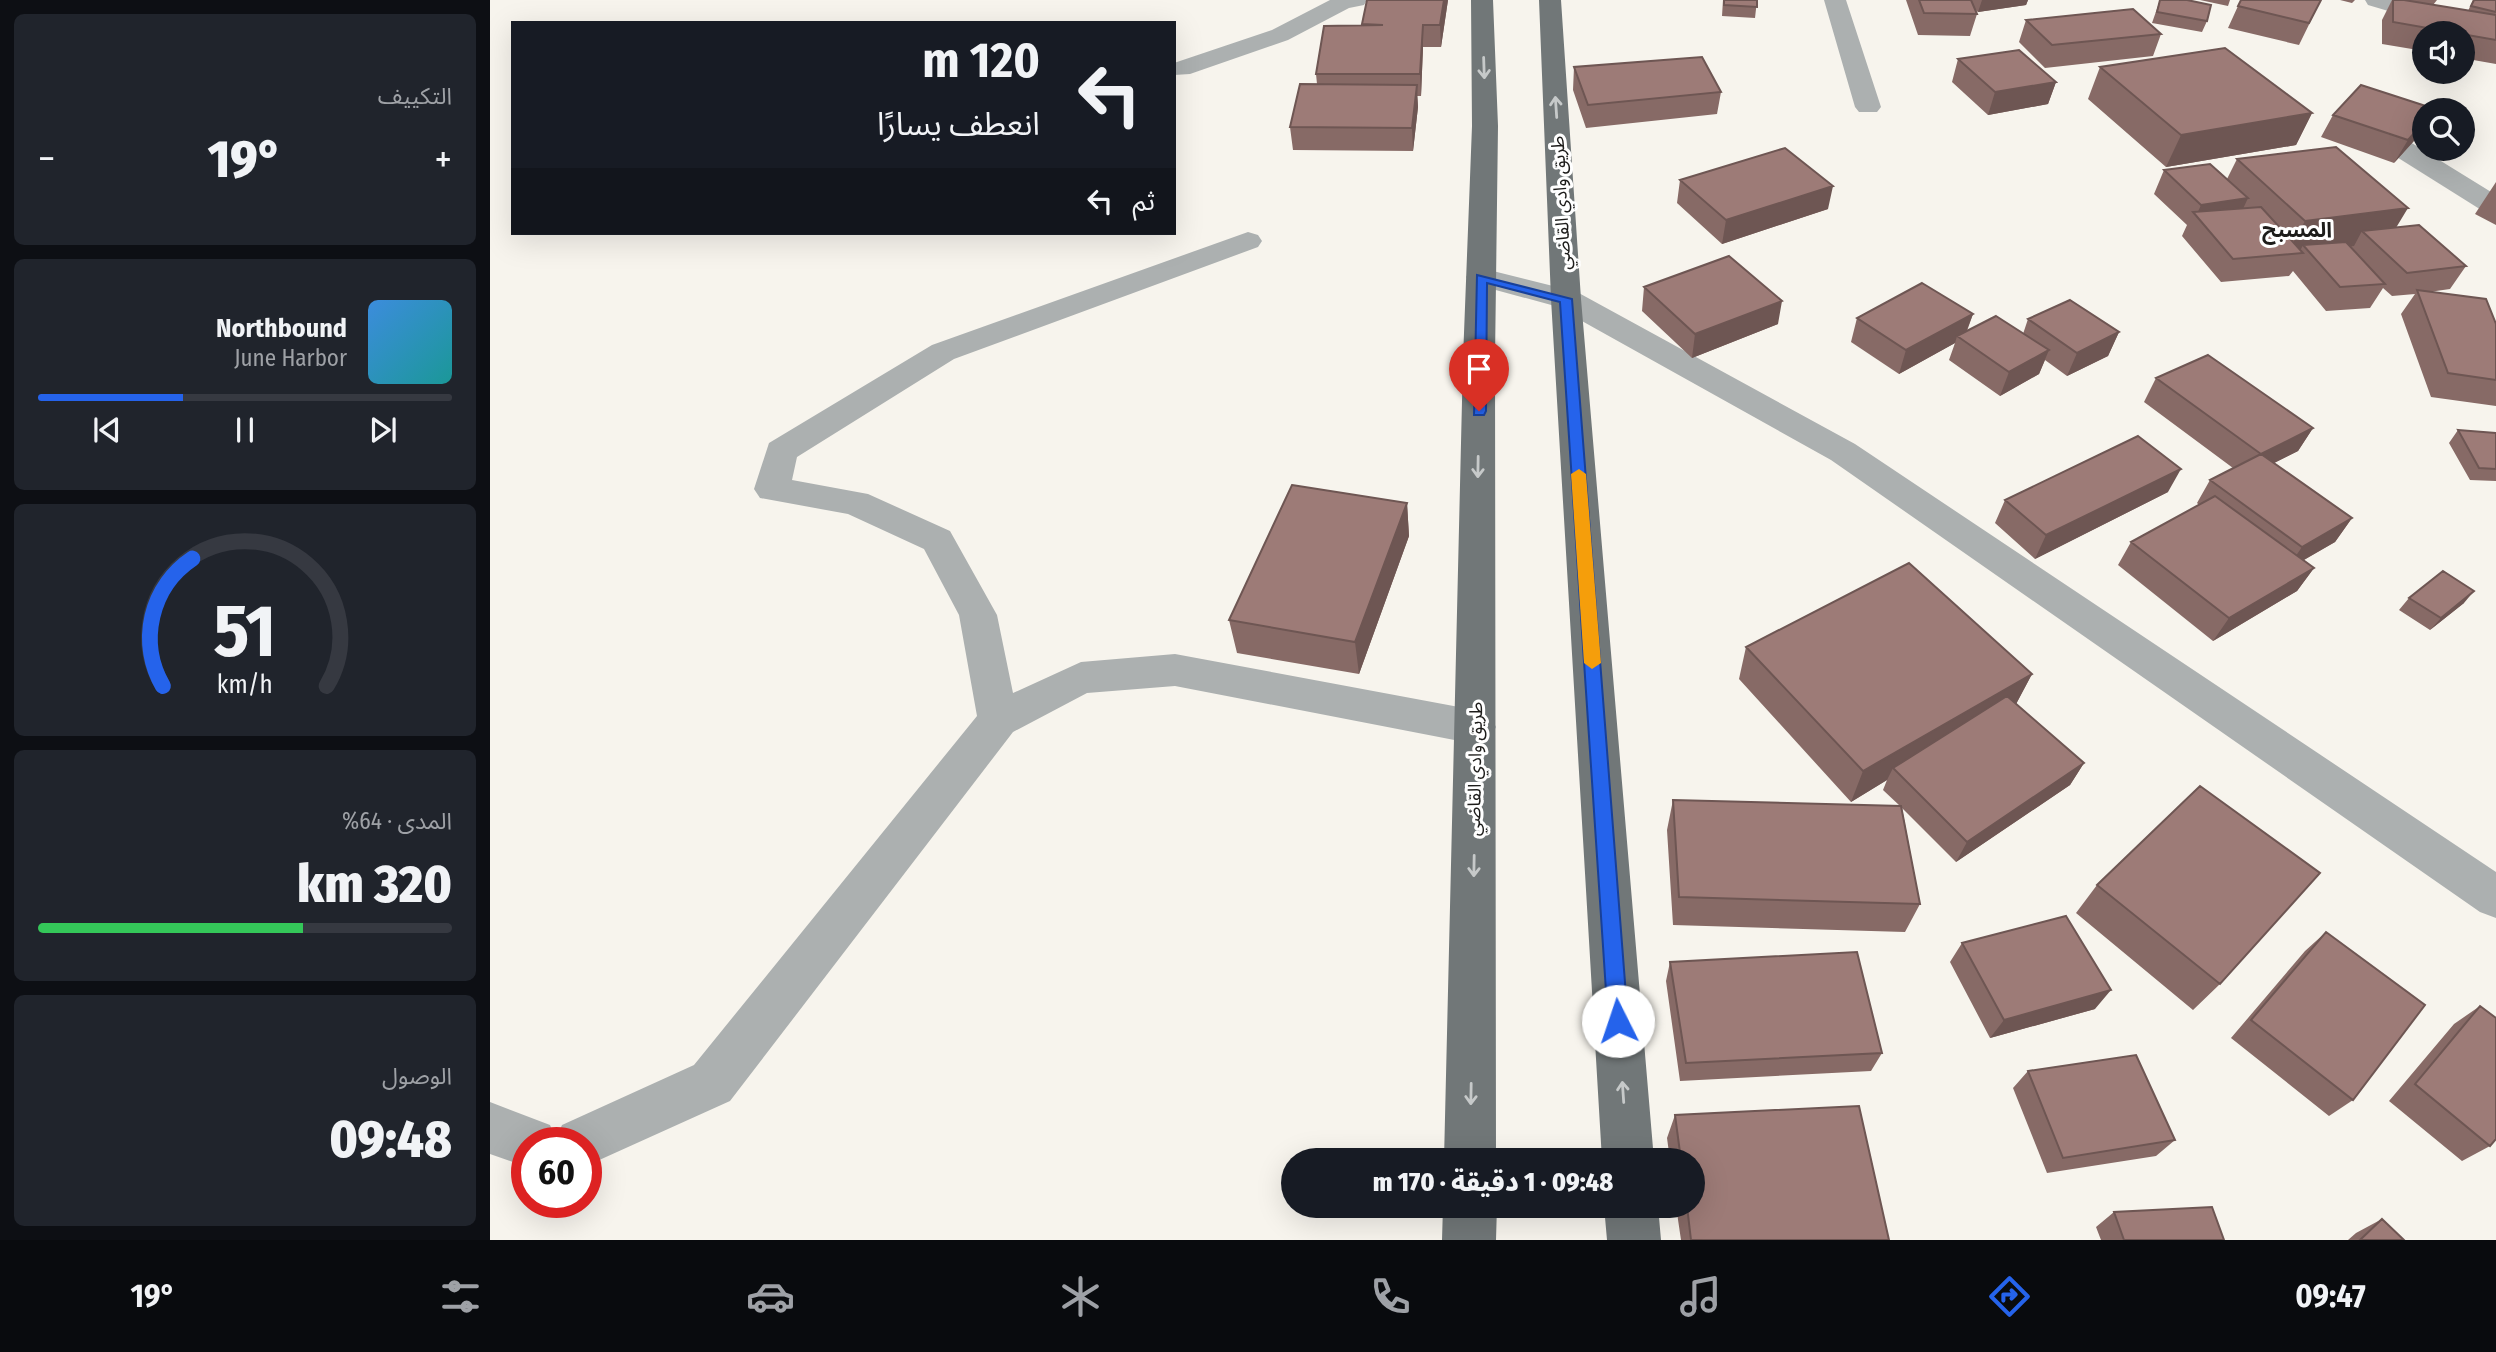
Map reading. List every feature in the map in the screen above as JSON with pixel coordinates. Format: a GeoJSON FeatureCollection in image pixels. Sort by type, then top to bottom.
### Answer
{"type":"FeatureCollection","features":[{"type":"Feature","properties":{"kind":"main road","name":"طريق وادي القاضي"},"geometry":{"type":"LineString","coordinates":[[1470,1148],[1485,126],[1482,0]]}},
{"type":"Feature","properties":{"kind":"main road","name":"طريق وادي القاضي"},"geometry":{"type":"LineString","coordinates":[[1550,0],[1566,299],[1627,1148]]}},
{"type":"Feature","properties":{"kind":"main road"},"geometry":{"type":"LineString","coordinates":[[1469,1240],[1470,1218]]}},
{"type":"Feature","properties":{"kind":"main road"},"geometry":{"type":"LineString","coordinates":[[1633,1218],[1634,1240]]}},
{"type":"Feature","properties":{"kind":"street"},"geometry":{"type":"LineString","coordinates":[[1181,69],[1280,35],[1342,3],[1356,0]]}},
{"type":"Feature","properties":{"kind":"street"},"geometry":{"type":"LineString","coordinates":[[1835,0],[1868,107]]}},
{"type":"Feature","properties":{"kind":"street"},"geometry":{"type":"LineString","coordinates":[[2376,0],[2464,26],[2496,30]]}},
{"type":"Feature","properties":{"kind":"street"},"geometry":{"type":"LineString","coordinates":[[2393,143],[2496,207]]}},
{"type":"Feature","properties":{"kind":"street"},"geometry":{"type":"LineString","coordinates":[[998,720],[978,615],[937,540],[855,503],[772,489],[781,451],[943,352],[1248,241]]}},
{"type":"Feature","properties":{"kind":"street"},"geometry":{"type":"LineString","coordinates":[[1481,277],[1566,299],[1843,452],[2496,897]]}},
{"type":"Feature","properties":{"kind":"street"},"geometry":{"type":"LineString","coordinates":[[602,1133],[712,1083],[998,720],[1081,678],[1175,670],[1475,727]]}},
{"type":"Feature","properties":{"kind":"street"},"geometry":{"type":"LineString","coordinates":[[490,1128],[511,1136]]}},
{"type":"Feature","properties":{"kind":"building"},"geometry":{"type":"Polygon","coordinates":[[[1367,0],[1444,0],[1440,25],[1423,25],[1420,74],[1316,74],[1324,26],[1383,25],[1362,24],[1367,0]]]}},
{"type":"Feature","properties":{"kind":"building"},"geometry":{"type":"Polygon","coordinates":[[[1724,0],[1757,0],[1757,7],[1724,5],[1724,0]]]}},
{"type":"Feature","properties":{"kind":"building"},"geometry":{"type":"Polygon","coordinates":[[[1919,0],[1971,0],[1977,14],[1924,13],[1919,0]]]}},
{"type":"Feature","properties":{"kind":"building"},"geometry":{"type":"Polygon","coordinates":[[[2160,0],[2187,0],[2211,5],[2207,21],[2157,12],[2160,0]]]}},
{"type":"Feature","properties":{"kind":"building"},"geometry":{"type":"Polygon","coordinates":[[[2241,0],[2321,0],[2309,23],[2238,6],[2241,0]]]}},
{"type":"Feature","properties":{"kind":"building"},"geometry":{"type":"Polygon","coordinates":[[[2393,0],[2496,15],[2496,40],[2475,36],[2475,21],[2412,21],[2412,25],[2393,22],[2393,0]]]}},
{"type":"Feature","properties":{"kind":"building"},"geometry":{"type":"Polygon","coordinates":[[[2474,0],[2496,0],[2496,12],[2471,6],[2474,0]]]}},
{"type":"Feature","properties":{"kind":"building"},"geometry":{"type":"Polygon","coordinates":[[[2133,9],[2161,34],[2052,45],[2026,20],[2133,9]]]}},
{"type":"Feature","properties":{"kind":"building"},"geometry":{"type":"Polygon","coordinates":[[[2225,48],[2312,113],[2181,135],[2100,67],[2225,48]]]}},
{"type":"Feature","properties":{"kind":"building"},"geometry":{"type":"Polygon","coordinates":[[[2019,50],[2056,82],[1995,92],[1958,59],[2019,50]]]}},
{"type":"Feature","properties":{"kind":"building"},"geometry":{"type":"Polygon","coordinates":[[[1702,57],[1721,92],[1588,105],[1574,67],[1702,57]]]}},
{"type":"Feature","properties":{"kind":"building"},"geometry":{"type":"Polygon","coordinates":[[[1300,84],[1417,85],[1412,128],[1290,127],[1300,84]]]}},
{"type":"Feature","properties":{"kind":"building"},"geometry":{"type":"Polygon","coordinates":[[[2361,85],[2412,102],[2412,136],[2408,140],[2333,115],[2361,85]]]}},
{"type":"Feature","properties":{"kind":"building"},"geometry":{"type":"Polygon","coordinates":[[[2336,147],[2408,208],[2305,221],[2237,159],[2336,147]]]}},
{"type":"Feature","properties":{"kind":"building"},"geometry":{"type":"Polygon","coordinates":[[[1785,148],[1833,186],[1726,220],[1680,180],[1785,148]]]}},
{"type":"Feature","properties":{"kind":"building"},"geometry":{"type":"Polygon","coordinates":[[[2210,164],[2248,198],[2201,205],[2164,170],[2210,164]]]}},
{"type":"Feature","properties":{"kind":"building"},"geometry":{"type":"Polygon","coordinates":[[[2261,207],[2303,253],[2233,259],[2193,212],[2261,207]]]}},
{"type":"Feature","properties":{"kind":"building"},"geometry":{"type":"Polygon","coordinates":[[[2419,225],[2466,266],[2407,273],[2362,231],[2419,225]]]}},
{"type":"Feature","properties":{"kind":"building"},"geometry":{"type":"Polygon","coordinates":[[[2346,242],[2385,284],[2340,287],[2303,245],[2346,242]]]}},
{"type":"Feature","properties":{"kind":"building"},"geometry":{"type":"Polygon","coordinates":[[[1729,256],[1782,301],[1695,334],[1644,287],[1729,256]]]}},
{"type":"Feature","properties":{"kind":"building"},"geometry":{"type":"Polygon","coordinates":[[[1922,283],[1973,314],[1906,350],[1857,318],[1922,283]]]}},
{"type":"Feature","properties":{"kind":"building"},"geometry":{"type":"Polygon","coordinates":[[[2417,290],[2486,299],[2496,324],[2496,380],[2448,373],[2417,290]]]}},
{"type":"Feature","properties":{"kind":"building"},"geometry":{"type":"Polygon","coordinates":[[[2070,300],[2119,332],[2077,353],[2028,319],[2070,300]]]}},
{"type":"Feature","properties":{"kind":"building"},"geometry":{"type":"Polygon","coordinates":[[[1996,316],[2049,350],[2009,372],[1957,336],[1996,316]]]}},
{"type":"Feature","properties":{"kind":"building"},"geometry":{"type":"Polygon","coordinates":[[[2208,355],[2313,428],[2261,454],[2156,378],[2208,355]]]}},
{"type":"Feature","properties":{"kind":"building"},"geometry":{"type":"Polygon","coordinates":[[[2458,430],[2496,433],[2496,469],[2479,468],[2458,430]]]}},
{"type":"Feature","properties":{"kind":"building"},"geometry":{"type":"Polygon","coordinates":[[[2138,436],[2181,469],[2046,535],[2005,500],[2138,436]]]}},
{"type":"Feature","properties":{"kind":"building"},"geometry":{"type":"Polygon","coordinates":[[[2261,454],[2352,518],[2302,547],[2210,480],[2261,454]]]}},
{"type":"Feature","properties":{"kind":"building"},"geometry":{"type":"Polygon","coordinates":[[[1292,485],[1407,503],[1355,642],[1229,620],[1292,485]]]}},
{"type":"Feature","properties":{"kind":"building"},"geometry":{"type":"Polygon","coordinates":[[[2215,496],[2314,568],[2229,618],[2131,542],[2215,496]]]}},
{"type":"Feature","properties":{"kind":"building"},"geometry":{"type":"Polygon","coordinates":[[[1909,563],[2032,674],[1863,771],[1746,647],[1909,563]]]}},
{"type":"Feature","properties":{"kind":"building"},"geometry":{"type":"Polygon","coordinates":[[[2443,571],[2474,591],[2441,618],[2409,598],[2443,571]]]}},
{"type":"Feature","properties":{"kind":"building"},"geometry":{"type":"Polygon","coordinates":[[[2007,696],[2084,763],[1967,842],[1893,768],[2007,696]]]}},
{"type":"Feature","properties":{"kind":"building"},"geometry":{"type":"Polygon","coordinates":[[[2200,786],[2320,873],[2220,984],[2097,885],[2200,786]]]}},
{"type":"Feature","properties":{"kind":"building"},"geometry":{"type":"Polygon","coordinates":[[[1673,800],[1901,806],[1920,904],[1679,897],[1673,800]]]}},
{"type":"Feature","properties":{"kind":"building"},"geometry":{"type":"Polygon","coordinates":[[[2066,916],[2111,990],[2004,1020],[1962,943],[2066,916]]]}},
{"type":"Feature","properties":{"kind":"building"},"geometry":{"type":"Polygon","coordinates":[[[2326,932],[2425,1005],[2353,1100],[2251,1020],[2326,932]]]}},
{"type":"Feature","properties":{"kind":"building"},"geometry":{"type":"Polygon","coordinates":[[[1857,952],[1882,1053],[1686,1063],[1670,962],[1857,952]]]}},
{"type":"Feature","properties":{"kind":"building"},"geometry":{"type":"Polygon","coordinates":[[[2480,1006],[2496,1018],[2496,1139],[2490,1146],[2415,1084],[2480,1006]]]}},
{"type":"Feature","properties":{"kind":"building"},"geometry":{"type":"Polygon","coordinates":[[[2136,1055],[2175,1140],[2063,1158],[2028,1071],[2136,1055]]]}},
{"type":"Feature","properties":{"kind":"building"},"geometry":{"type":"Polygon","coordinates":[[[1859,1106],[1889,1240],[1691,1240],[1688,1218],[1705,1218],[1705,1148],[1679,1148],[1675,1115],[1859,1106]]]}},
{"type":"Feature","properties":{"kind":"building"},"geometry":{"type":"Polygon","coordinates":[[[2212,1207],[2224,1240],[2124,1240],[2114,1212],[2212,1207]]]}},
{"type":"Feature","properties":{"kind":"building"},"geometry":{"type":"Polygon","coordinates":[[[2382,1219],[2404,1240],[2360,1240],[2382,1219]]]}},
{"type":"Feature","properties":{"kind":"slow traffic"},"geometry":{"type":"LineString","coordinates":[[1579,474],[1592,663]]}},
{"type":"Feature","properties":{"kind":"district","name":"المسبح"},"geometry":{"type":"Point","coordinates":[2297,230]}},
{"type":"Feature","properties":{"kind":"route"},"geometry":{"type":"LineString","coordinates":[[1479,411],[1481,277],[1566,299],[1618,1021]]}}]}
